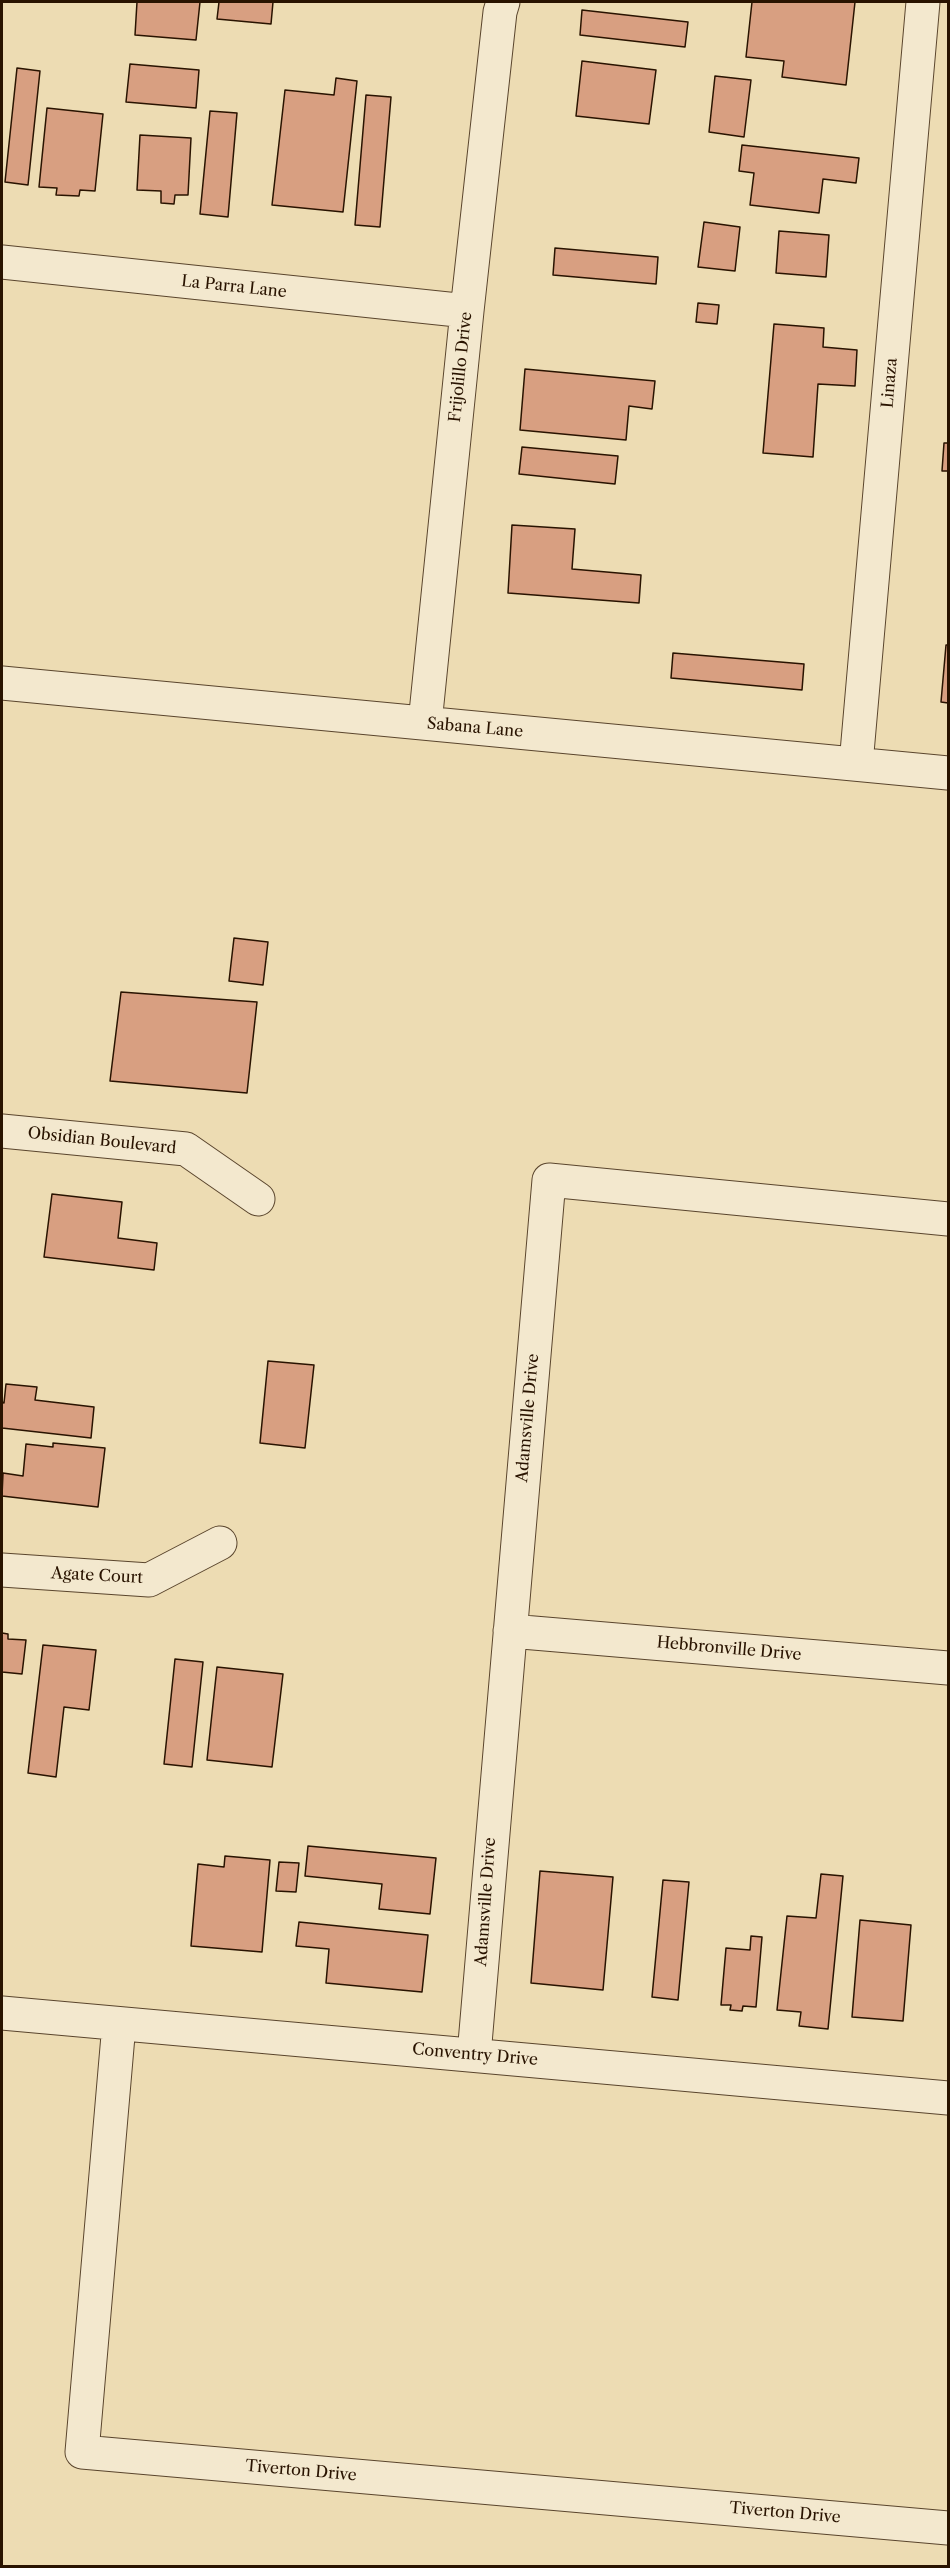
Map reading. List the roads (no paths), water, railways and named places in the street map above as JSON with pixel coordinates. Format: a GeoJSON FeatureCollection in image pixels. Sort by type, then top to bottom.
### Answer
{"type":"FeatureCollection","features":[{"type":"Feature","properties":{"kind":"street","name":"Linaza"},"geometry":{"type":"LineString","coordinates":[[856,764],[923,2]]}},
{"type":"Feature","properties":{"kind":"street","name":"Frijolillo Drive"},"geometry":{"type":"LineString","coordinates":[[425,723],[466,311],[500,5]]}},
{"type":"Feature","properties":{"kind":"street","name":"La Parra Lane"},"geometry":{"type":"LineString","coordinates":[[2,262],[466,311]]}},
{"type":"Feature","properties":{"kind":"street","name":"Sabana Lane"},"geometry":{"type":"LineString","coordinates":[[2,683],[948,773]]}},
{"type":"Feature","properties":{"kind":"street","name":"Obsidian Boulevard"},"geometry":{"type":"LineString","coordinates":[[2,1131],[186,1149],[258,1199]]}},
{"type":"Feature","properties":{"kind":"street","name":"Adamsville Drive"},"geometry":{"type":"LineString","coordinates":[[474,2055],[549,1180],[948,1219]]}},
{"type":"Feature","properties":{"kind":"street","name":"Agate Court"},"geometry":{"type":"LineString","coordinates":[[2,1570],[149,1580],[220,1543]]}},
{"type":"Feature","properties":{"kind":"street","name":"Hebbronville Drive"},"geometry":{"type":"LineString","coordinates":[[510,1631],[948,1668]]}},
{"type":"Feature","properties":{"kind":"street","name":"Conventry Drive"},"geometry":{"type":"LineString","coordinates":[[2,2013],[948,2098]]}},
{"type":"Feature","properties":{"kind":"street","name":"Tiverton Drive"},"geometry":{"type":"LineString","coordinates":[[119,2024],[82,2452],[948,2528]]}}]}
